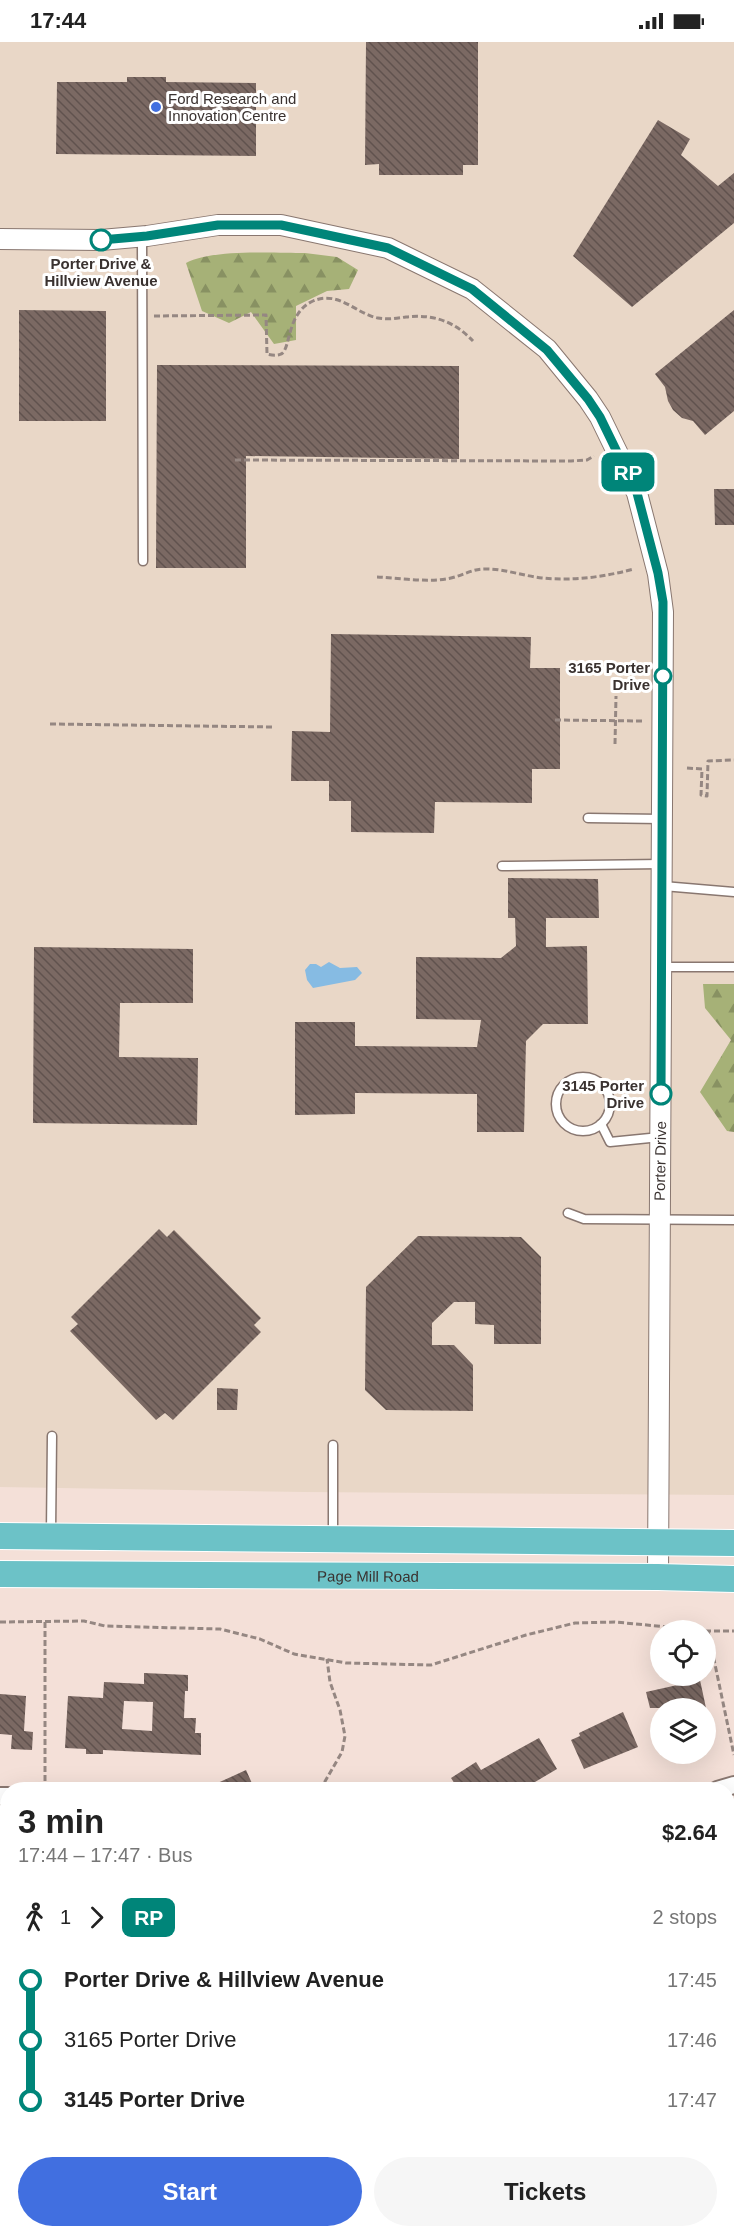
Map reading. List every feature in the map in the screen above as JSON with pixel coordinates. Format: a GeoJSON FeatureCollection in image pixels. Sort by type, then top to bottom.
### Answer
{"type":"FeatureCollection","features":[{"type":"Feature","properties":{"kind":"main road"},"geometry":{"type":"LineString","coordinates":[[0,1536],[734,1543]]}},
{"type":"Feature","properties":{"kind":"main road","name":"Page Mill Road"},"geometry":{"type":"LineString","coordinates":[[0,1574],[734,1579]]}},
{"type":"Feature","properties":{"kind":"street","name":"Porter Drive"},"geometry":{"type":"LineString","coordinates":[[0,239],[90,240],[142,237],[218,225],[281,225],[388,248],[472,289],[547,350],[588,399],[620,454],[637,493],[658,573],[663,612],[658,1577]]}},
{"type":"Feature","properties":{"kind":"lane"},"geometry":{"type":"LineString","coordinates":[[142,237],[144,561]]}},
{"type":"Feature","properties":{"kind":"lane"},"geometry":{"type":"LineString","coordinates":[[588,818],[663,819]]}},
{"type":"Feature","properties":{"kind":"lane"},"geometry":{"type":"LineString","coordinates":[[502,866],[662,864]]}},
{"type":"Feature","properties":{"kind":"lane"},"geometry":{"type":"LineString","coordinates":[[662,886],[734,892]]}},
{"type":"Feature","properties":{"kind":"lane"},"geometry":{"type":"LineString","coordinates":[[662,967],[734,967]]}},
{"type":"Feature","properties":{"kind":"lane"},"geometry":{"type":"LineString","coordinates":[[586,1077],[602,1084],[607,1092],[610,1109],[601,1124],[581,1131],[562,1121],[557,1101],[562,1088],[568,1082],[586,1077]]}},
{"type":"Feature","properties":{"kind":"lane"},"geometry":{"type":"LineString","coordinates":[[601,1124],[610,1142],[661,1137]]}},
{"type":"Feature","properties":{"kind":"lane"},"geometry":{"type":"LineString","coordinates":[[568,1214],[584,1219],[734,1220]]}},
{"type":"Feature","properties":{"kind":"lane"},"geometry":{"type":"LineString","coordinates":[[51,1536],[52,1436]]}},
{"type":"Feature","properties":{"kind":"lane"},"geometry":{"type":"LineString","coordinates":[[333,1445],[333,1540]]}},
{"type":"Feature","properties":{"kind":"path"},"geometry":{"type":"LineString","coordinates":[[154,306],[154,317],[266,315],[267,354],[279,355],[284,352],[294,319],[307,305],[315,300],[327,298],[347,303],[378,318],[420,316],[441,319],[458,327],[473,341]]}},
{"type":"Feature","properties":{"kind":"path"},"geometry":{"type":"LineString","coordinates":[[235,460],[572,461],[587,460],[594,456]]}},
{"type":"Feature","properties":{"kind":"path"},"geometry":{"type":"LineString","coordinates":[[377,578],[452,578],[478,569],[543,578],[598,577],[634,569]]}},
{"type":"Feature","properties":{"kind":"path"},"geometry":{"type":"LineString","coordinates":[[615,744],[616,696]]}},
{"type":"Feature","properties":{"kind":"path"},"geometry":{"type":"LineString","coordinates":[[555,720],[645,721]]}},
{"type":"Feature","properties":{"kind":"path"},"geometry":{"type":"LineString","coordinates":[[50,724],[273,727]]}},
{"type":"Feature","properties":{"kind":"path"},"geometry":{"type":"LineString","coordinates":[[687,768],[702,769],[701,795],[707,796],[708,761],[734,760]]}},
{"type":"Feature","properties":{"kind":"path"},"geometry":{"type":"LineString","coordinates":[[0,1622],[84,1621],[105,1626],[220,1629],[260,1639],[294,1654],[346,1663],[431,1665],[526,1635],[575,1623],[615,1622],[650,1625]]}},
{"type":"Feature","properties":{"kind":"path"},"geometry":{"type":"LineString","coordinates":[[45,1622],[45,1782]]}},
{"type":"Feature","properties":{"kind":"path"},"geometry":{"type":"LineString","coordinates":[[716,1631],[734,1631]]}},
{"type":"Feature","properties":{"kind":"path"},"geometry":{"type":"LineString","coordinates":[[325,1782],[342,1752],[345,1736],[340,1710],[330,1682],[327,1659]]}},
{"type":"Feature","properties":{"kind":"path"},"geometry":{"type":"LineString","coordinates":[[716,1675],[734,1755]]}},
{"type":"Feature","properties":{"kind":"shaded area"},"geometry":{"type":"Polygon","coordinates":[[[0,42],[734,42],[734,1495],[0,1487],[0,42]]]}},
{"type":"Feature","properties":{"kind":"green space"},"geometry":{"type":"Polygon","coordinates":[[[305,253],[337,257],[358,270],[349,289],[327,291],[296,306],[296,340],[274,344],[251,312],[229,323],[202,311],[186,263],[227,254],[305,253]]]}},
{"type":"Feature","properties":{"kind":"green space"},"geometry":{"type":"Polygon","coordinates":[[[703,984],[734,984],[734,1132],[727,1131],[700,1092],[731,1040],[705,1008],[703,984]]]}},
{"type":"Feature","properties":{"kind":"water"},"geometry":{"type":"Polygon","coordinates":[[[329,962],[340,968],[357,967],[362,973],[355,980],[313,988],[307,980],[305,970],[310,964],[321,967],[329,962]]]}},
{"type":"Feature","properties":{"kind":"building"},"geometry":{"type":"Polygon","coordinates":[[[366,42],[478,42],[478,165],[463,165],[463,175],[379,175],[379,164],[365,165],[366,42]]]}},
{"type":"Feature","properties":{"kind":"building","name":"Ford Research and Innovation Centre"},"geometry":{"type":"Polygon","coordinates":[[[127,77],[166,77],[166,82],[256,83],[256,156],[56,154],[57,82],[127,82],[127,77]]]}},
{"type":"Feature","properties":{"kind":"building"},"geometry":{"type":"Polygon","coordinates":[[[658,120],[690,139],[681,155],[718,186],[734,173],[734,223],[632,307],[573,256],[658,120]]]}},
{"type":"Feature","properties":{"kind":"building"},"geometry":{"type":"Polygon","coordinates":[[[19,310],[106,311],[106,421],[19,421],[19,310]]]}},
{"type":"Feature","properties":{"kind":"building"},"geometry":{"type":"Polygon","coordinates":[[[734,310],[734,411],[705,435],[693,421],[682,418],[673,410],[665,387],[655,374],[734,310]]]}},
{"type":"Feature","properties":{"kind":"building"},"geometry":{"type":"Polygon","coordinates":[[[157,365],[459,366],[459,459],[246,456],[246,568],[156,568],[157,365]]]}},
{"type":"Feature","properties":{"kind":"building"},"geometry":{"type":"Polygon","coordinates":[[[714,489],[734,489],[734,525],[715,525],[714,489]]]}},
{"type":"Feature","properties":{"kind":"building"},"geometry":{"type":"Polygon","coordinates":[[[331,634],[531,637],[530,668],[560,668],[560,769],[532,769],[532,803],[435,802],[434,833],[351,832],[351,801],[329,801],[329,781],[291,781],[292,731],[330,732],[331,634]]]}},
{"type":"Feature","properties":{"kind":"building"},"geometry":{"type":"Polygon","coordinates":[[[508,878],[598,879],[599,918],[546,918],[546,947],[587,946],[588,1024],[543,1024],[526,1041],[524,1132],[477,1132],[477,1094],[355,1093],[355,1114],[295,1115],[295,1022],[355,1022],[355,1046],[477,1047],[481,1020],[416,1019],[416,957],[501,958],[516,946],[515,918],[508,918],[508,878]]]}},
{"type":"Feature","properties":{"kind":"building"},"geometry":{"type":"Polygon","coordinates":[[[34,947],[193,949],[193,1003],[120,1003],[119,1057],[198,1058],[197,1125],[33,1123],[34,947]]]}},
{"type":"Feature","properties":{"kind":"building"},"geometry":{"type":"Polygon","coordinates":[[[159,1229],[167,1237],[174,1230],[261,1318],[254,1325],[261,1332],[173,1420],[165,1413],[156,1420],[70,1331],[78,1324],[71,1317],[159,1229]]]}},
{"type":"Feature","properties":{"kind":"building"},"geometry":{"type":"Polygon","coordinates":[[[418,1236],[521,1237],[541,1257],[541,1344],[494,1344],[494,1325],[475,1324],[475,1302],[454,1302],[432,1323],[432,1345],[454,1345],[473,1365],[473,1411],[386,1410],[365,1390],[366,1287],[418,1236]]]}},
{"type":"Feature","properties":{"kind":"building"},"geometry":{"type":"Polygon","coordinates":[[[217,1388],[238,1389],[237,1410],[217,1410],[217,1388]]]}},
{"type":"Feature","properties":{"kind":"building"},"geometry":{"type":"Polygon","coordinates":[[[144,1673],[188,1675],[184,1718],[196,1718],[195,1733],[201,1733],[201,1755],[103,1750],[103,1754],[86,1754],[86,1749],[65,1748],[68,1696],[103,1698],[104,1682],[144,1684],[144,1673]],[[124,1701],[122,1729],[152,1731],[153,1702],[124,1701]]]}},
{"type":"Feature","properties":{"kind":"building"},"geometry":{"type":"Polygon","coordinates":[[[673,1686],[701,1686],[704,1698],[650,1698],[650,1708],[646,1692],[673,1686]]]}},
{"type":"Feature","properties":{"kind":"building"},"geometry":{"type":"Polygon","coordinates":[[[0,1694],[26,1696],[24,1731],[33,1732],[32,1750],[11,1749],[12,1735],[0,1734],[0,1694]]]}},
{"type":"Feature","properties":{"kind":"building"},"geometry":{"type":"Polygon","coordinates":[[[623,1712],[638,1747],[584,1769],[571,1740],[580,1736],[579,1733],[623,1712]]]}},
{"type":"Feature","properties":{"kind":"building"},"geometry":{"type":"Polygon","coordinates":[[[539,1738],[557,1769],[535,1782],[454,1782],[451,1778],[476,1762],[481,1770],[539,1738]]]}},
{"type":"Feature","properties":{"kind":"building"},"geometry":{"type":"Polygon","coordinates":[[[246,1770],[251,1782],[220,1782],[246,1770]]]}},
{"type":"Feature","properties":{"kind":"bus line","name":"RP"},"geometry":{"type":"LineString","coordinates":[[101,240],[147,236],[218,225],[281,225],[388,248],[472,289],[495,306],[547,350],[600,417],[637,493],[658,573],[663,602],[661,1094]]}},
{"type":"Feature","properties":{"kind":"place","name":"Ford Research and Innovation Centre"},"geometry":{"type":"Point","coordinates":[156,107]}},
{"type":"Feature","properties":{"kind":"place","name":"Porter Drive & Hillview Avenue"},"geometry":{"type":"Point","coordinates":[101,240]}},
{"type":"Feature","properties":{"kind":"place","name":"3165 Porter Drive"},"geometry":{"type":"Point","coordinates":[663,676]}},
{"type":"Feature","properties":{"kind":"place","name":"3145 Porter Drive"},"geometry":{"type":"Point","coordinates":[661,1094]}}]}
